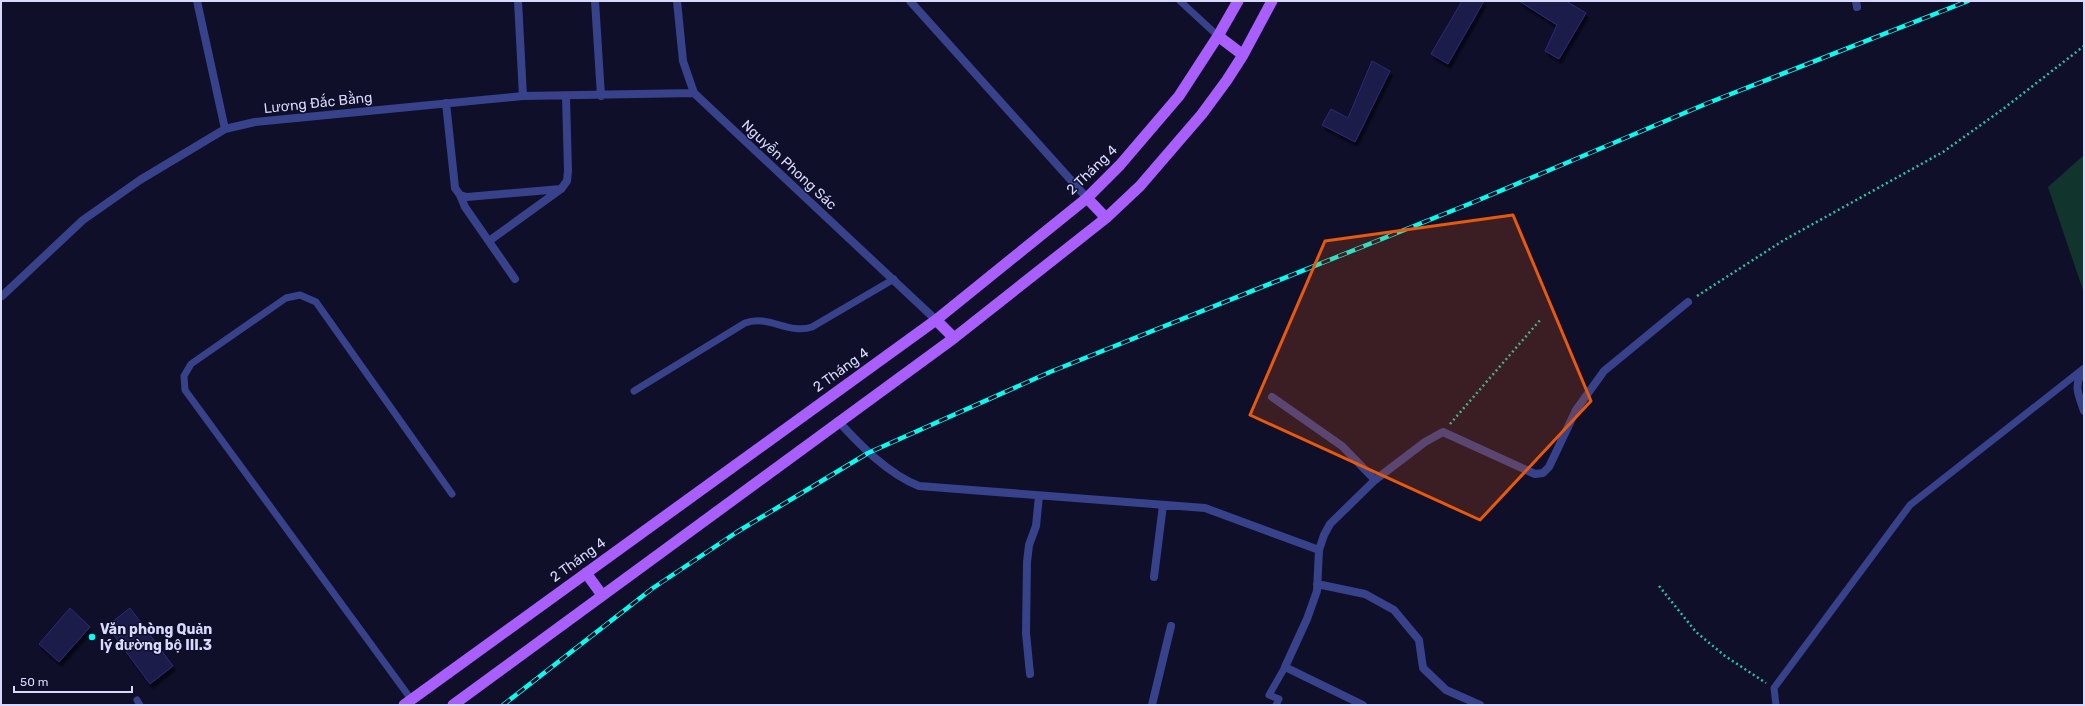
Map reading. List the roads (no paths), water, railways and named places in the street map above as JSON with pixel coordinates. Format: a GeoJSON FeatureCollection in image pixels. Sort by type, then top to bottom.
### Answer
{"type":"FeatureCollection","features":[{"type":"Feature","properties":{"kind":"main road","name":"2 Tháng 4"},"geometry":{"type":"LineString","coordinates":[[410,703],[586,573],[936,320],[1087,198],[1150,132],[1179,96],[1218,36],[1238,1]]}},
{"type":"Feature","properties":{"kind":"main road"},"geometry":{"type":"LineString","coordinates":[[453,705],[954,338],[1106,218],[1140,186],[1202,114],[1243,55],[1272,1]]}},
{"type":"Feature","properties":{"kind":"main road"},"geometry":{"type":"LineString","coordinates":[[1218,36],[1243,55]]}},
{"type":"Feature","properties":{"kind":"main road"},"geometry":{"type":"LineString","coordinates":[[1087,198],[1106,218]]}},
{"type":"Feature","properties":{"kind":"main road"},"geometry":{"type":"LineString","coordinates":[[936,320],[954,338]]}},
{"type":"Feature","properties":{"kind":"main road"},"geometry":{"type":"LineString","coordinates":[[586,573],[602,595]]}},
{"type":"Feature","properties":{"kind":"street"},"geometry":{"type":"LineString","coordinates":[[197,1],[225,129]]}},
{"type":"Feature","properties":{"kind":"street"},"geometry":{"type":"LineString","coordinates":[[518,1],[523,96]]}},
{"type":"Feature","properties":{"kind":"street"},"geometry":{"type":"LineString","coordinates":[[595,1],[601,96]]}},
{"type":"Feature","properties":{"kind":"street","name":"Nguyễn Phong Sác"},"geometry":{"type":"LineString","coordinates":[[677,1],[683,61],[694,93],[936,320]]}},
{"type":"Feature","properties":{"kind":"street"},"geometry":{"type":"LineString","coordinates":[[910,1],[1087,198]]}},
{"type":"Feature","properties":{"kind":"street","name":"Lương Đắc Bằng"},"geometry":{"type":"LineString","coordinates":[[2,296],[83,220],[140,180],[225,129],[255,122],[523,96],[601,96],[694,93]]}},
{"type":"Feature","properties":{"kind":"street"},"geometry":{"type":"LineString","coordinates":[[489,241],[561,189],[567,181],[566,96]]}},
{"type":"Feature","properties":{"kind":"street"},"geometry":{"type":"LineString","coordinates":[[446,103],[455,188],[465,206],[515,279]]}},
{"type":"Feature","properties":{"kind":"street"},"geometry":{"type":"LineString","coordinates":[[460,195],[467,197],[561,189]]}},
{"type":"Feature","properties":{"kind":"street"},"geometry":{"type":"LineString","coordinates":[[1363,705],[1285,667],[1313,605],[1317,584],[1319,550],[1324,535],[1330,524],[1374,480],[1425,442],[1443,432],[1535,474],[1543,473],[1549,467],[1576,410],[1604,371],[1688,302]]}},
{"type":"Feature","properties":{"kind":"street"},"geometry":{"type":"LineString","coordinates":[[2084,369],[2078,381],[2077,390],[2084,411]]}},
{"type":"Feature","properties":{"kind":"street"},"geometry":{"type":"LineString","coordinates":[[1272,397],[1342,446],[1374,480]]}},
{"type":"Feature","properties":{"kind":"street"},"geometry":{"type":"LineString","coordinates":[[838,422],[868,453],[911,483],[929,488],[1205,508],[1319,550]]}},
{"type":"Feature","properties":{"kind":"street"},"geometry":{"type":"LineString","coordinates":[[1030,674],[1026,633],[1027,562],[1029,545],[1036,526],[1039,496]]}},
{"type":"Feature","properties":{"kind":"street"},"geometry":{"type":"LineString","coordinates":[[1154,577],[1163,506]]}},
{"type":"Feature","properties":{"kind":"street"},"geometry":{"type":"LineString","coordinates":[[1317,584],[1365,594],[1394,610],[1419,640],[1423,668],[1446,690],[1480,705]]}},
{"type":"Feature","properties":{"kind":"street"},"geometry":{"type":"LineString","coordinates":[[1152,705],[1171,626]]}},
{"type":"Feature","properties":{"kind":"lane"},"geometry":{"type":"LineString","coordinates":[[1180,1],[1218,36]]}},
{"type":"Feature","properties":{"kind":"lane"},"geometry":{"type":"LineString","coordinates":[[634,391],[745,323],[753,320],[763,320],[796,330],[804,330],[812,327],[894,279]]}},
{"type":"Feature","properties":{"kind":"lane"},"geometry":{"type":"LineString","coordinates":[[410,703],[185,390],[184,376],[191,364],[286,298],[300,295],[316,302],[452,494]]}},
{"type":"Feature","properties":{"kind":"lane"},"geometry":{"type":"LineString","coordinates":[[1776,705],[1774,688],[1910,505],[2084,369]]}},
{"type":"Feature","properties":{"kind":"lane"},"geometry":{"type":"LineString","coordinates":[[1276,705],[1279,699],[1269,696],[1285,667]]}},
{"type":"Feature","properties":{"kind":"railway"},"geometry":{"type":"LineString","coordinates":[[503,705],[653,588],[737,532],[868,453],[1050,372],[1474,202],[1708,103],[1968,1]]}},
{"type":"Feature","properties":{"kind":"place","name":"Văn phòng Quản lý đường bộ III.3"},"geometry":{"type":"Point","coordinates":[92,637]}}]}
